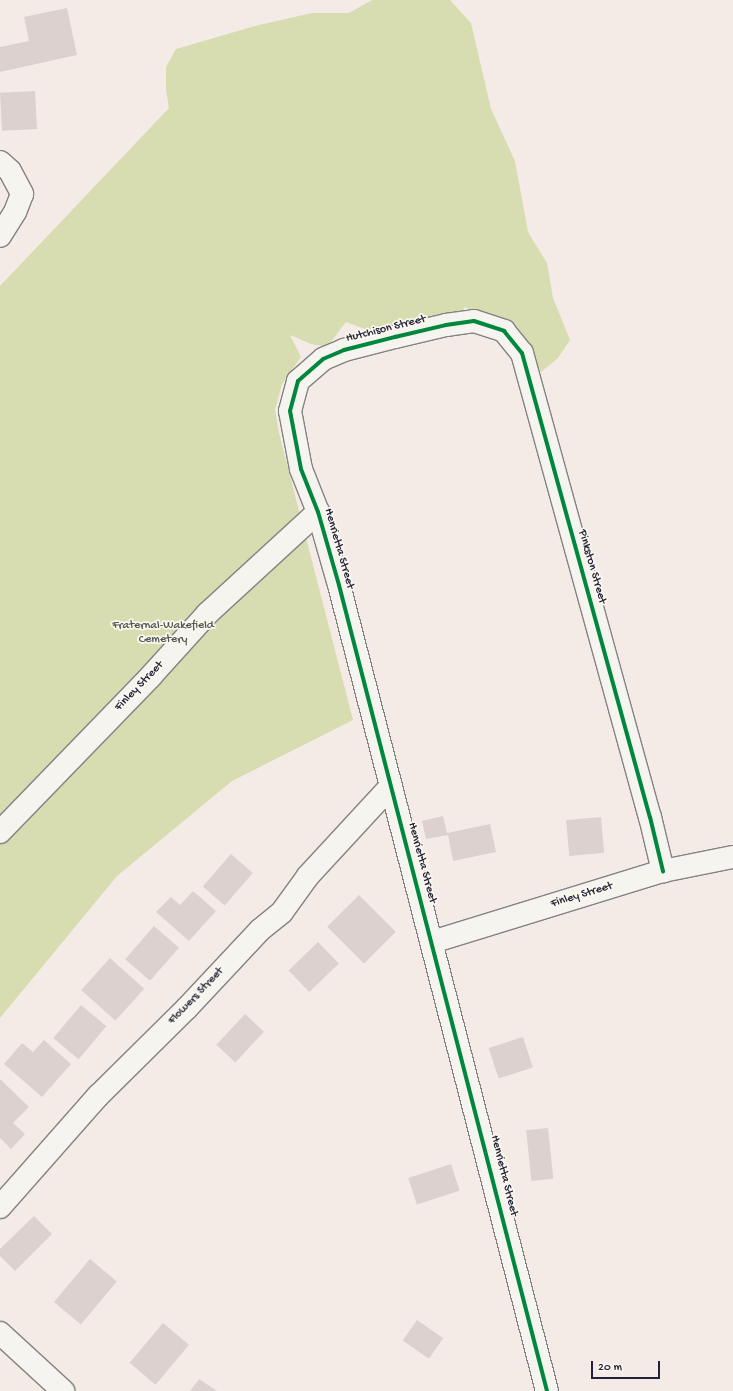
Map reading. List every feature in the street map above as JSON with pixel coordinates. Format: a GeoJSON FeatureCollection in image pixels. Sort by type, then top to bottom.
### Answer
{"type":"FeatureCollection","features":[{"type":"Feature","properties":{"kind":"street"},"geometry":{"type":"LineString","coordinates":[[0,162],[10,171],[22,194],[16,212],[0,236]]}},
{"type":"Feature","properties":{"kind":"street","name":"Pinkston Street"},"geometry":{"type":"LineString","coordinates":[[446,325],[474,321],[504,331],[522,353],[650,817],[663,871]]}},
{"type":"Feature","properties":{"kind":"street","name":"Hutchison Street"},"geometry":{"type":"LineString","coordinates":[[331,356],[344,350],[446,325]]}},
{"type":"Feature","properties":{"kind":"street","name":"Henrietta Street"},"geometry":{"type":"LineString","coordinates":[[331,356],[323,359],[298,381],[290,411],[301,468],[318,512],[432,942],[547,1391]]}},
{"type":"Feature","properties":{"kind":"street","name":"Finley Street"},"geometry":{"type":"LineString","coordinates":[[0,832],[151,676],[207,614],[318,512]]}},
{"type":"Feature","properties":{"kind":"street","name":"Flowers Street"},"geometry":{"type":"LineString","coordinates":[[0,1207],[98,1096],[186,1009],[260,930],[282,912],[308,876],[391,786]]}},
{"type":"Feature","properties":{"kind":"street","name":"Finley Street"},"geometry":{"type":"LineString","coordinates":[[432,942],[663,871],[733,857]]}},
{"type":"Feature","properties":{"kind":"street"},"geometry":{"type":"LineString","coordinates":[[0,1333],[63,1391]]}},
{"type":"Feature","properties":{"kind":"green space","name":"Fraternal-Wakefield Cemetery"},"geometry":{"type":"Polygon","coordinates":[[[372,0],[450,0],[471,23],[491,109],[515,161],[528,232],[547,263],[553,298],[570,340],[558,358],[541,372],[515,331],[465,307],[448,334],[403,326],[368,330],[346,322],[327,347],[311,344],[290,335],[301,357],[282,384],[275,410],[279,433],[353,720],[232,781],[117,876],[0,1018],[0,286],[169,108],[166,90],[166,67],[176,49],[259,25],[312,13],[349,13],[372,0]]]}},
{"type":"Feature","properties":{"kind":"building"},"geometry":{"type":"Polygon","coordinates":[[[67,8],[77,55],[0,72],[0,47],[29,41],[24,17],[67,8]]]}},
{"type":"Feature","properties":{"kind":"building"},"geometry":{"type":"Polygon","coordinates":[[[35,91],[37,129],[2,131],[0,93],[35,91]]]}},
{"type":"Feature","properties":{"kind":"building"},"geometry":{"type":"Polygon","coordinates":[[[443,816],[447,833],[490,824],[496,852],[453,861],[448,835],[426,839],[422,821],[443,816]]]}},
{"type":"Feature","properties":{"kind":"building"},"geometry":{"type":"Polygon","coordinates":[[[601,817],[604,853],[569,856],[566,820],[601,817]]]}},
{"type":"Feature","properties":{"kind":"building"},"geometry":{"type":"Polygon","coordinates":[[[231,854],[253,873],[225,905],[203,886],[231,854]]]}},
{"type":"Feature","properties":{"kind":"building"},"geometry":{"type":"Polygon","coordinates":[[[193,891],[216,911],[189,941],[156,912],[171,897],[180,905],[193,891]]]}},
{"type":"Feature","properties":{"kind":"building"},"geometry":{"type":"Polygon","coordinates":[[[359,895],[396,932],[364,964],[327,927],[359,895]]]}},
{"type":"Feature","properties":{"kind":"building"},"geometry":{"type":"Polygon","coordinates":[[[154,926],[179,948],[150,981],[125,959],[154,926]]]}},
{"type":"Feature","properties":{"kind":"building"},"geometry":{"type":"Polygon","coordinates":[[[318,942],[339,964],[309,992],[289,970],[318,942]]]}},
{"type":"Feature","properties":{"kind":"building"},"geometry":{"type":"Polygon","coordinates":[[[110,958],[144,989],[115,1021],[81,990],[110,958]]]}},
{"type":"Feature","properties":{"kind":"building"},"geometry":{"type":"Polygon","coordinates":[[[81,1005],[106,1026],[79,1059],[53,1038],[81,1005]]]}},
{"type":"Feature","properties":{"kind":"building"},"geometry":{"type":"Polygon","coordinates":[[[245,1014],[264,1032],[235,1062],[216,1045],[245,1014]]]}},
{"type":"Feature","properties":{"kind":"building"},"geometry":{"type":"Polygon","coordinates":[[[523,1037],[533,1067],[499,1079],[489,1048],[523,1037]]]}},
{"type":"Feature","properties":{"kind":"building"},"geometry":{"type":"Polygon","coordinates":[[[44,1040],[71,1064],[42,1097],[4,1064],[22,1043],[33,1052],[44,1040]]]}},
{"type":"Feature","properties":{"kind":"building"},"geometry":{"type":"Polygon","coordinates":[[[0,1079],[29,1107],[13,1123],[25,1134],[11,1149],[0,1138],[0,1079]]]}},
{"type":"Feature","properties":{"kind":"building"},"geometry":{"type":"Polygon","coordinates":[[[548,1128],[553,1179],[531,1181],[526,1130],[548,1128]]]}},
{"type":"Feature","properties":{"kind":"building"},"geometry":{"type":"Polygon","coordinates":[[[451,1164],[460,1191],[417,1205],[408,1178],[451,1164]]]}},
{"type":"Feature","properties":{"kind":"building"},"geometry":{"type":"Polygon","coordinates":[[[34,1216],[52,1234],[15,1271],[0,1256],[0,1249],[34,1216]]]}},
{"type":"Feature","properties":{"kind":"building"},"geometry":{"type":"Polygon","coordinates":[[[90,1259],[117,1281],[81,1324],[54,1302],[90,1259]]]}},
{"type":"Feature","properties":{"kind":"building"},"geometry":{"type":"Polygon","coordinates":[[[417,1320],[443,1338],[429,1359],[403,1340],[417,1320]]]}},
{"type":"Feature","properties":{"kind":"building"},"geometry":{"type":"Polygon","coordinates":[[[163,1323],[189,1345],[156,1385],[130,1363],[163,1323]]]}},
{"type":"Feature","properties":{"kind":"building"},"geometry":{"type":"Polygon","coordinates":[[[199,1379],[217,1391],[190,1391],[199,1379]]]}},
{"type":"Feature","properties":{"kind":"cycle path"},"geometry":{"type":"LineString","coordinates":[[547,1391],[339,585],[318,512],[301,469],[290,411],[298,381],[323,359],[344,350],[395,337],[446,325],[474,321],[504,331],[522,353],[650,817],[663,871]]}}]}
